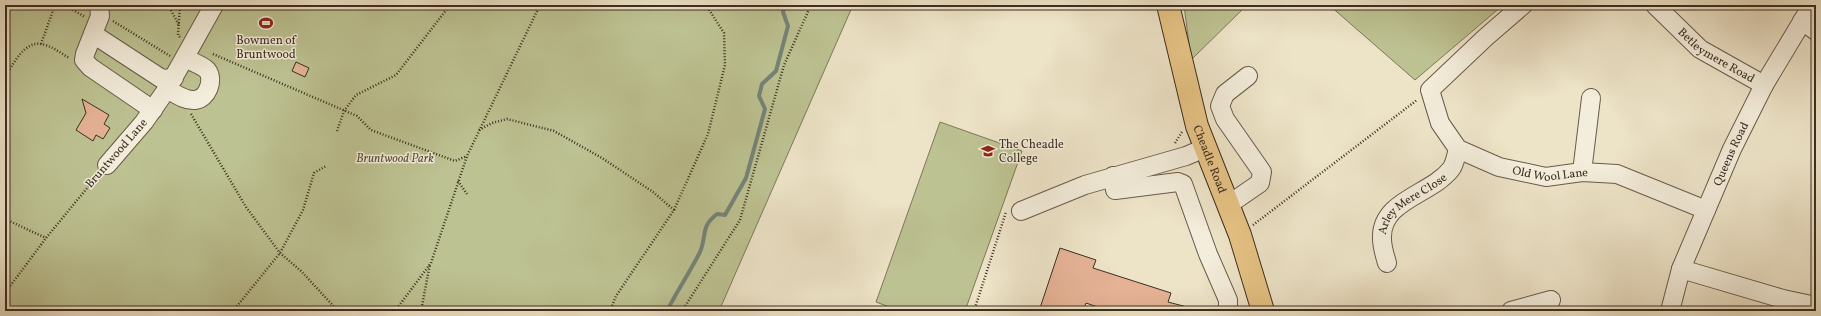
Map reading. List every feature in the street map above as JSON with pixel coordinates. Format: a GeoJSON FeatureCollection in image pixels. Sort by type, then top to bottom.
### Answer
{"type":"FeatureCollection","features":[{"type":"Feature","properties":{"kind":"main road","name":"Cheadle Road"},"geometry":{"type":"LineString","coordinates":[[1168,5],[1190,102],[1205,148],[1240,235],[1262,311]]}},
{"type":"Feature","properties":{"kind":"street","name":"Bruntwood Lane"},"geometry":{"type":"LineString","coordinates":[[107,165],[153,110],[181,72],[214,5]]}},
{"type":"Feature","properties":{"kind":"street"},"geometry":{"type":"LineString","coordinates":[[1458,149],[1440,123],[1430,90],[1486,37],[1523,5]]}},
{"type":"Feature","properties":{"kind":"street","name":"Betleymere Road"},"geometry":{"type":"LineString","coordinates":[[1655,5],[1700,49],[1764,85]]}},
{"type":"Feature","properties":{"kind":"street","name":"Queens Road"},"geometry":{"type":"LineString","coordinates":[[1670,311],[1680,269],[1732,149],[1764,85],[1809,26],[1812,5]]}},
{"type":"Feature","properties":{"kind":"street"},"geometry":{"type":"LineString","coordinates":[[153,110],[90,66],[84,60],[85,54],[100,20],[162,79],[181,72]]}},
{"type":"Feature","properties":{"kind":"street"},"geometry":{"type":"LineString","coordinates":[[1228,205],[1260,183],[1262,172],[1225,119],[1220,106],[1226,94],[1248,76]]}},
{"type":"Feature","properties":{"kind":"street"},"geometry":{"type":"LineString","coordinates":[[1582,172],[1591,98]]}},
{"type":"Feature","properties":{"kind":"street"},"geometry":{"type":"LineString","coordinates":[[1022,211],[1113,176],[1186,156],[1205,148]]}},
{"type":"Feature","properties":{"kind":"street","name":"Old Wool Lane"},"geometry":{"type":"LineString","coordinates":[[1458,149],[1499,167],[1546,177],[1582,172],[1617,174],[1706,210]]}},
{"type":"Feature","properties":{"kind":"street","name":"Arley Mere Close"},"geometry":{"type":"LineString","coordinates":[[1387,263],[1382,239],[1384,222],[1394,209],[1433,185],[1452,168],[1458,149]]}},
{"type":"Feature","properties":{"kind":"street"},"geometry":{"type":"LineString","coordinates":[[1113,176],[1115,190],[1178,182],[1183,184],[1208,254],[1228,300],[1228,311]]}},
{"type":"Feature","properties":{"kind":"street"},"geometry":{"type":"LineString","coordinates":[[1680,269],[1783,299],[1816,306]]}},
{"type":"Feature","properties":{"kind":"street"},"geometry":{"type":"LineString","coordinates":[[1511,311],[1551,300]]}},
{"type":"Feature","properties":{"kind":"path"},"geometry":{"type":"LineString","coordinates":[[41,44],[55,5]]}},
{"type":"Feature","properties":{"kind":"path"},"geometry":{"type":"LineString","coordinates":[[65,5],[100,20],[181,72],[229,62],[357,116],[370,130],[455,161],[467,156]]}},
{"type":"Feature","properties":{"kind":"path"},"geometry":{"type":"LineString","coordinates":[[168,5],[179,25]]}},
{"type":"Feature","properties":{"kind":"path"},"geometry":{"type":"LineString","coordinates":[[180,5],[178,36],[181,72],[246,207],[280,253],[301,271],[338,311]]}},
{"type":"Feature","properties":{"kind":"path"},"geometry":{"type":"LineString","coordinates":[[336,131],[344,111],[356,95],[396,75],[421,46],[450,5]]}},
{"type":"Feature","properties":{"kind":"path"},"geometry":{"type":"LineString","coordinates":[[421,311],[431,263],[467,156],[540,5]]}},
{"type":"Feature","properties":{"kind":"path"},"geometry":{"type":"LineString","coordinates":[[610,311],[616,296],[674,210],[708,134],[726,65],[724,34],[706,5]]}},
{"type":"Feature","properties":{"kind":"path"},"geometry":{"type":"LineString","coordinates":[[682,311],[740,220],[784,65],[811,5]]}},
{"type":"Feature","properties":{"kind":"path"},"geometry":{"type":"LineString","coordinates":[[5,77],[18,58],[31,44],[41,44],[76,62],[84,60]]}},
{"type":"Feature","properties":{"kind":"path"},"geometry":{"type":"LineString","coordinates":[[1240,235],[1430,90]]}},
{"type":"Feature","properties":{"kind":"path"},"geometry":{"type":"LineString","coordinates":[[479,130],[492,123],[507,119],[554,131],[602,158],[653,192],[674,210]]}},
{"type":"Feature","properties":{"kind":"path","name":"Bruntwood Lane"},"geometry":{"type":"LineString","coordinates":[[5,293],[46,238],[107,165]]}},
{"type":"Feature","properties":{"kind":"path"},"geometry":{"type":"LineString","coordinates":[[233,311],[280,253],[303,210],[314,173],[326,166]]}},
{"type":"Feature","properties":{"kind":"path"},"geometry":{"type":"LineString","coordinates":[[458,180],[467,194]]}},
{"type":"Feature","properties":{"kind":"path"},"geometry":{"type":"LineString","coordinates":[[5,219],[46,238]]}},
{"type":"Feature","properties":{"kind":"path"},"geometry":{"type":"LineString","coordinates":[[395,311],[431,263]]}},
{"type":"Feature","properties":{"kind":"path"},"geometry":{"type":"LineString","coordinates":[[398,307],[400,311]]}},
{"type":"Feature","properties":{"kind":"green space","name":"Bruntwood Park"},"geometry":{"type":"Polygon","coordinates":[[[5,5],[853,5],[719,311],[5,311],[5,5]]]}},
{"type":"Feature","properties":{"kind":"green space"},"geometry":{"type":"Polygon","coordinates":[[[1184,5],[1247,5],[1191,60],[1184,5]]]}},
{"type":"Feature","properties":{"kind":"green space"},"geometry":{"type":"Polygon","coordinates":[[[1329,5],[1503,5],[1415,80],[1329,5]]]}},
{"type":"Feature","properties":{"kind":"green space"},"geometry":{"type":"Polygon","coordinates":[[[940,122],[1022,151],[965,311],[900,311],[876,302],[940,122]]]}},
{"type":"Feature","properties":{"kind":"building"},"geometry":{"type":"Polygon","coordinates":[[[296,62],[309,68],[305,77],[292,71],[296,62]]]}},
{"type":"Feature","properties":{"kind":"building"},"geometry":{"type":"Polygon","coordinates":[[[82,99],[109,115],[104,124],[110,128],[103,139],[96,135],[93,141],[76,130],[86,113],[82,99]]]}},
{"type":"Feature","properties":{"kind":"building"},"geometry":{"type":"Polygon","coordinates":[[[1060,248],[1096,260],[1093,268],[1171,293],[1168,302],[1187,307],[1187,311],[1109,311],[1086,303],[1083,311],[1039,311],[1060,248]]]}},
{"type":"Feature","properties":{"kind":"waterway"},"geometry":{"type":"LineString","coordinates":[[667,311],[700,252],[708,223],[717,214],[725,215],[746,178],[765,109],[759,96],[762,84],[776,71],[788,26],[783,12],[785,5]]}},
{"type":"Feature","properties":{"kind":"place","name":"Bowmen of Bruntwood"},"geometry":{"type":"Point","coordinates":[266,23]}},
{"type":"Feature","properties":{"kind":"place","name":"The Cheadle College"},"geometry":{"type":"Point","coordinates":[988,151]}}]}
